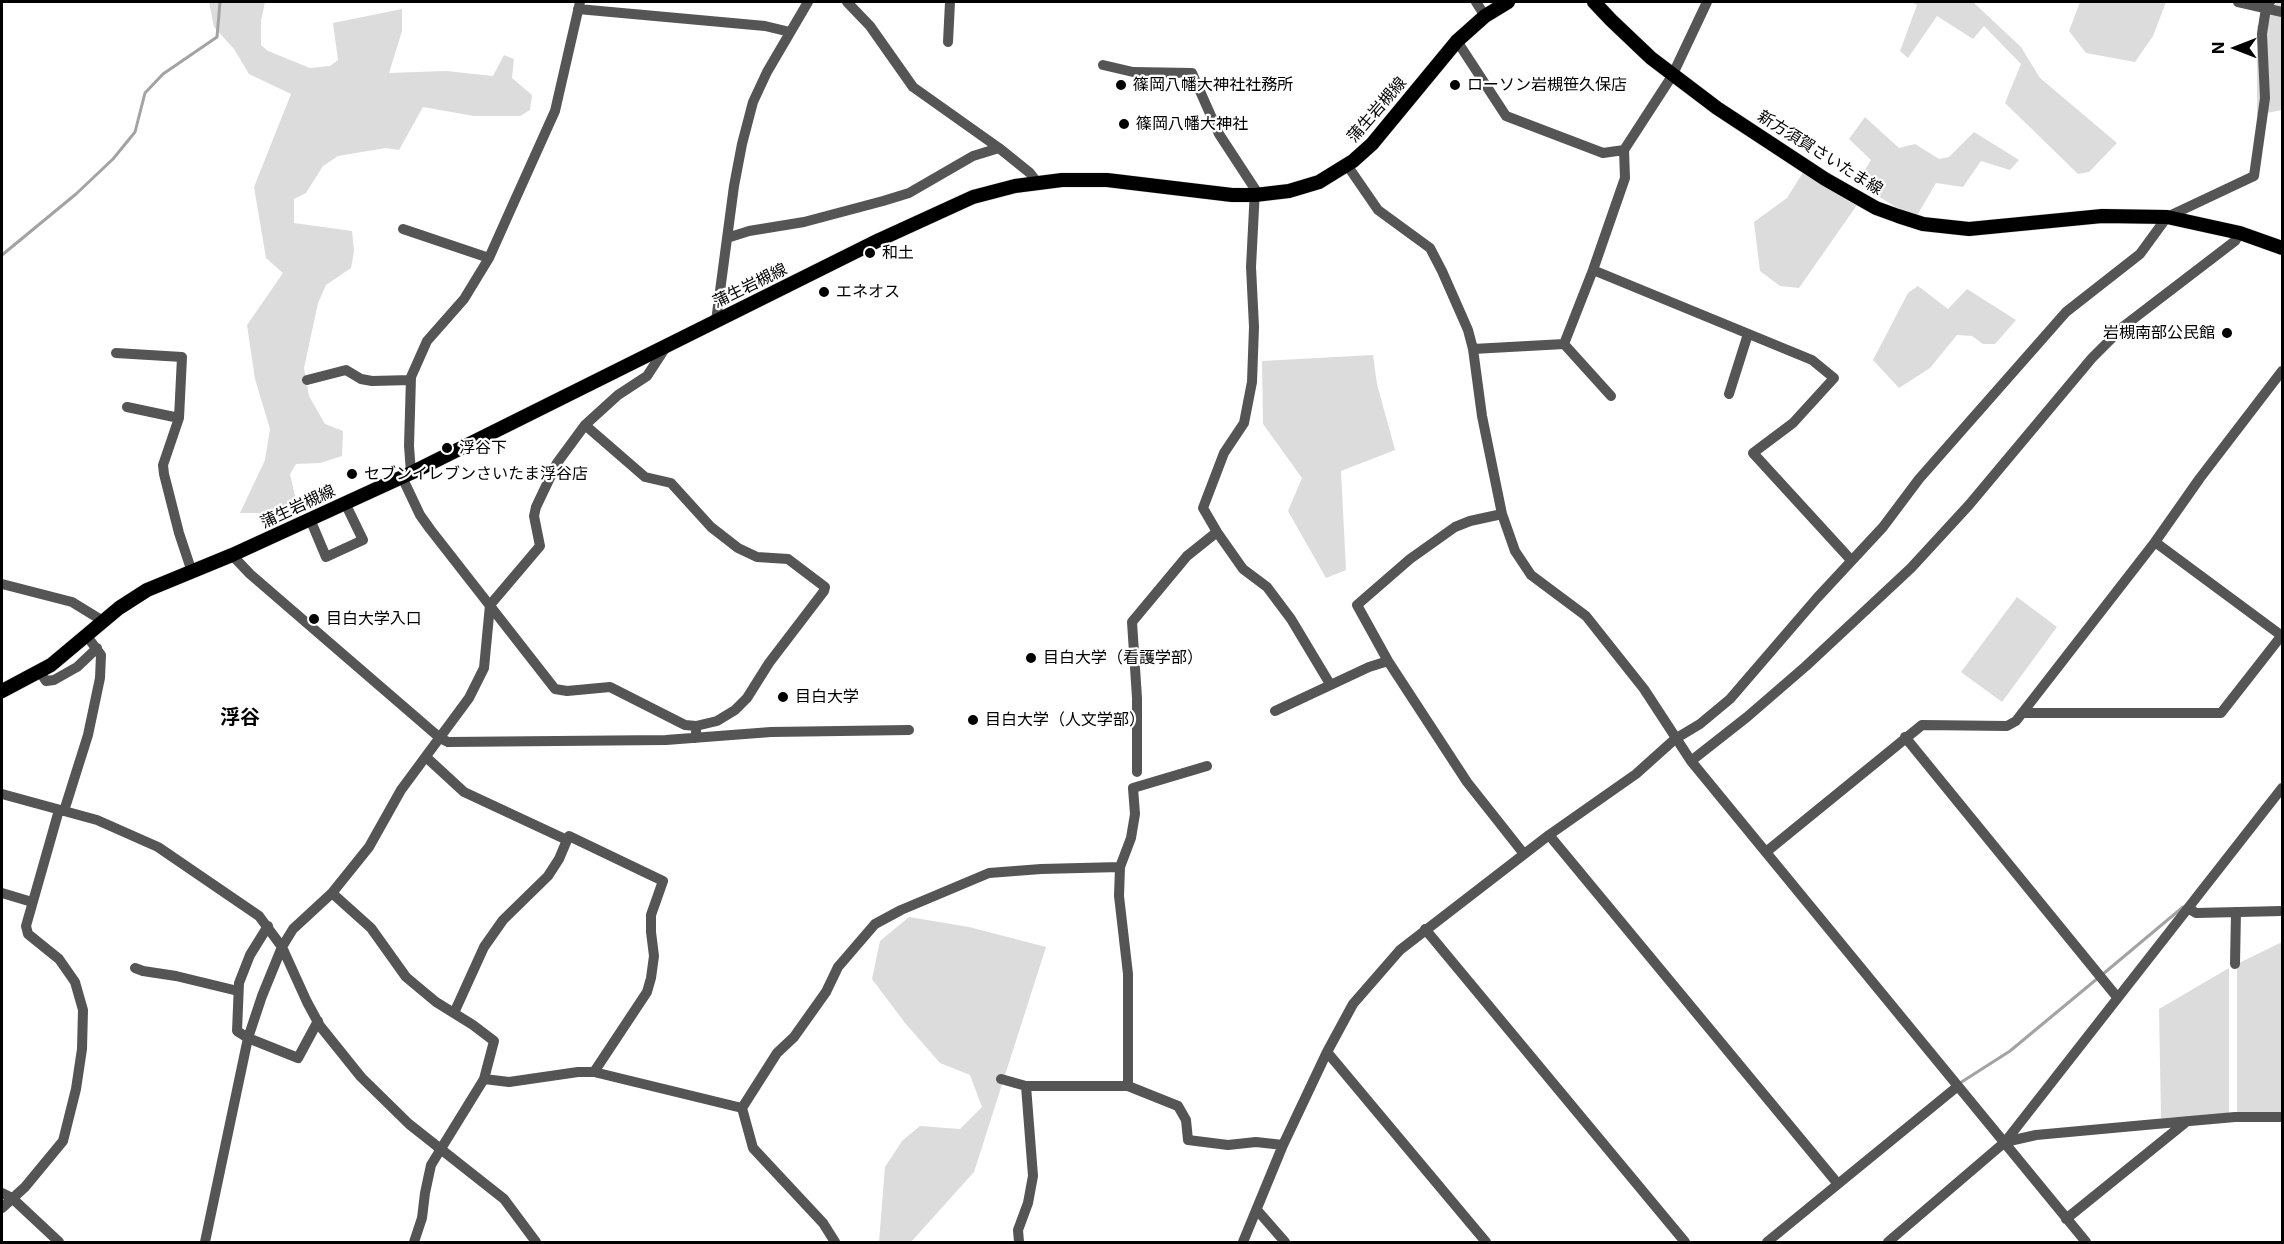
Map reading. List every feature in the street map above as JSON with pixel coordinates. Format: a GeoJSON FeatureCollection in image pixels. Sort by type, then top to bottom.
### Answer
{"type":"FeatureCollection","features":[{"type":"Feature","properties":{"kind":"main road","name":"蒲生岩槻線"},"geometry":{"type":"LineString","coordinates":[[2,691],[40,672],[103,621],[140,595],[406,475],[948,207],[984,194],[1037,182],[1107,180],[1232,195],[1255,195],[1272,194],[1319,182],[1347,165],[1372,144],[1457,41],[1485,16],[1508,2]]}},
{"type":"Feature","properties":{"kind":"main road","name":"新方須賀さいたま線"},"geometry":{"type":"LineString","coordinates":[[1594,2],[1634,43],[1672,76],[1825,179],[1876,208],[1923,224],[1969,229],[2102,216],[2167,217],[2240,233],[2283,248]]}},
{"type":"Feature","properties":{"kind":"street"},"geometry":{"type":"LineString","coordinates":[[716,321],[741,144],[753,102],[766,72],[808,2]]}},
{"type":"Feature","properties":{"kind":"street"},"geometry":{"type":"LineString","coordinates":[[847,2],[870,27],[913,87],[999,148],[1030,172],[1037,182]]}},
{"type":"Feature","properties":{"kind":"street"},"geometry":{"type":"LineString","coordinates":[[948,42],[950,2]]}},
{"type":"Feature","properties":{"kind":"street"},"geometry":{"type":"LineString","coordinates":[[1476,2],[1485,16]]}},
{"type":"Feature","properties":{"kind":"street"},"geometry":{"type":"LineString","coordinates":[[1564,344],[1625,178],[1624,150],[1672,76],[1707,2]]}},
{"type":"Feature","properties":{"kind":"street"},"geometry":{"type":"LineString","coordinates":[[2238,2],[2268,5],[2283,12]]}},
{"type":"Feature","properties":{"kind":"street"},"geometry":{"type":"LineString","coordinates":[[585,425],[645,477],[671,483],[711,527],[738,548],[757,557],[788,560],[825,587],[825,591],[769,663],[747,698],[735,710],[717,721],[696,726],[685,725],[610,687],[567,691],[555,689],[420,515],[406,475],[411,380],[427,341],[464,299],[489,258],[555,111],[579,5],[790,32]]}},
{"type":"Feature","properties":{"kind":"street"},"geometry":{"type":"LineString","coordinates":[[1243,1242],[1283,1145],[1327,1052],[1353,1004],[1400,950],[1549,835],[1636,774],[1675,739],[1700,724],[1730,699],[1851,560],[1883,527],[1919,479],[2066,312],[2140,254],[2167,217],[2254,176],[2265,98],[2262,34],[2268,5]]}},
{"type":"Feature","properties":{"kind":"street"},"geometry":{"type":"LineString","coordinates":[[1457,41],[1506,116],[1603,153],[1624,150]]}},
{"type":"Feature","properties":{"kind":"street"},"geometry":{"type":"LineString","coordinates":[[1104,65],[1133,72],[1191,73],[1219,134],[1255,189],[1251,267],[1254,327],[1252,382],[1244,423],[1224,453],[1203,508],[1216,532],[1244,569],[1267,587],[1285,610],[1330,684]]}},
{"type":"Feature","properties":{"kind":"street"},"geometry":{"type":"LineString","coordinates":[[727,238],[749,231],[804,222],[909,193],[973,156],[999,148]]}},
{"type":"Feature","properties":{"kind":"street"},"geometry":{"type":"LineString","coordinates":[[1347,165],[1378,210],[1430,248],[1468,330],[1473,349],[1482,416],[1503,514],[1515,551],[1531,575],[1586,616],[1644,689],[1691,761],[2086,1242]]}},
{"type":"Feature","properties":{"kind":"street"},"geometry":{"type":"LineString","coordinates":[[403,229],[489,258]]}},
{"type":"Feature","properties":{"kind":"street"},"geometry":{"type":"LineString","coordinates":[[1691,761],[1748,717],[1911,568],[1969,505],[2092,358],[2124,326],[2235,242],[2240,233]]}},
{"type":"Feature","properties":{"kind":"street"},"geometry":{"type":"LineString","coordinates":[[1593,270],[1812,360],[1834,378],[1793,423],[1753,453],[1851,560]]}},
{"type":"Feature","properties":{"kind":"street"},"geometry":{"type":"LineString","coordinates":[[1729,394],[1748,334]]}},
{"type":"Feature","properties":{"kind":"street"},"geometry":{"type":"LineString","coordinates":[[1473,349],[1564,344]]}},
{"type":"Feature","properties":{"kind":"street"},"geometry":{"type":"LineString","coordinates":[[1564,344],[1611,396]]}},
{"type":"Feature","properties":{"kind":"street"},"geometry":{"type":"LineString","coordinates":[[205,1242],[248,1038],[282,947],[298,924],[332,893],[369,847],[401,790],[469,698],[484,668],[490,605],[540,546],[534,516],[557,463],[585,425],[618,396],[647,376],[666,346]]}},
{"type":"Feature","properties":{"kind":"street"},"geometry":{"type":"LineString","coordinates":[[116,353],[182,357],[179,418],[163,465],[179,533],[192,572]]}},
{"type":"Feature","properties":{"kind":"street"},"geometry":{"type":"LineString","coordinates":[[307,380],[346,370],[361,379],[372,381],[411,380]]}},
{"type":"Feature","properties":{"kind":"street"},"geometry":{"type":"LineString","coordinates":[[1766,852],[1922,725],[2007,726],[2016,721],[2155,542],[2200,478],[2283,371]]}},
{"type":"Feature","properties":{"kind":"street"},"geometry":{"type":"LineString","coordinates":[[127,407],[179,418]]}},
{"type":"Feature","properties":{"kind":"street"},"geometry":{"type":"LineString","coordinates":[[310,519],[327,557],[363,540],[345,503]]}},
{"type":"Feature","properties":{"kind":"street"},"geometry":{"type":"LineString","coordinates":[[1503,514],[1470,521],[1455,527],[1410,560],[1357,605],[1388,662],[1467,782],[1524,854]]}},
{"type":"Feature","properties":{"kind":"street"},"geometry":{"type":"LineString","coordinates":[[1137,772],[1137,698],[1132,622],[1187,556],[1216,532]]}},
{"type":"Feature","properties":{"kind":"street"},"geometry":{"type":"LineString","coordinates":[[2022,713],[2221,713],[2282,636],[2155,542]]}},
{"type":"Feature","properties":{"kind":"street"},"geometry":{"type":"LineString","coordinates":[[232,555],[250,574],[440,738],[458,743],[696,738],[763,733],[909,730]]}},
{"type":"Feature","properties":{"kind":"street"},"geometry":{"type":"LineString","coordinates":[[2,584],[72,602],[103,621]]}},
{"type":"Feature","properties":{"kind":"street"},"geometry":{"type":"LineString","coordinates":[[2,1208],[7,1196],[25,1187],[63,1141],[76,1089],[82,1049],[83,1010],[75,982],[59,959],[28,934],[26,926],[95,708],[101,655],[86,635]]}},
{"type":"Feature","properties":{"kind":"street"},"geometry":{"type":"LineString","coordinates":[[40,672],[46,681],[54,680],[77,667],[97,648]]}},
{"type":"Feature","properties":{"kind":"street"},"geometry":{"type":"LineString","coordinates":[[1275,711],[1369,667],[1388,662]]}},
{"type":"Feature","properties":{"kind":"street"},"geometry":{"type":"LineString","coordinates":[[696,726],[696,738]]}},
{"type":"Feature","properties":{"kind":"street"},"geometry":{"type":"LineString","coordinates":[[1905,737],[2117,997]]}},
{"type":"Feature","properties":{"kind":"street"},"geometry":{"type":"LineString","coordinates":[[426,757],[464,792],[567,840]]}},
{"type":"Feature","properties":{"kind":"street"},"geometry":{"type":"LineString","coordinates":[[1128,1086],[1128,974],[1121,927],[1120,867],[1131,838],[1135,814],[1133,788],[1207,766]]}},
{"type":"Feature","properties":{"kind":"street"},"geometry":{"type":"LineString","coordinates":[[1888,1242],[2005,1142],[2283,788]]}},
{"type":"Feature","properties":{"kind":"street"},"geometry":{"type":"LineString","coordinates":[[2,794],[97,820],[158,847],[259,916],[282,947],[318,1021],[361,1077],[396,1112],[504,1199],[536,1242]]}},
{"type":"Feature","properties":{"kind":"street"},"geometry":{"type":"LineString","coordinates":[[1549,835],[1838,1184]]}},
{"type":"Feature","properties":{"kind":"street"},"geometry":{"type":"LineString","coordinates":[[454,1013],[484,947],[503,920],[548,876],[559,859],[569,836],[663,881],[651,915],[654,956],[647,992],[594,1072]]}},
{"type":"Feature","properties":{"kind":"street"},"geometry":{"type":"LineString","coordinates":[[835,1242],[823,1223],[753,1148],[741,1108],[777,1053],[794,1037],[826,992],[838,967],[875,924],[901,910],[989,873],[1041,868],[1120,867]]}},
{"type":"Feature","properties":{"kind":"street"},"geometry":{"type":"LineString","coordinates":[[2,893],[32,902]]}},
{"type":"Feature","properties":{"kind":"street"},"geometry":{"type":"LineString","coordinates":[[332,893],[371,928],[406,977],[436,1002],[494,1041],[484,1079],[472,1102],[431,1165],[422,1218],[414,1242]]}},
{"type":"Feature","properties":{"kind":"street"},"geometry":{"type":"LineString","coordinates":[[2188,908],[2196,913],[2283,911]]}},
{"type":"Feature","properties":{"kind":"street"},"geometry":{"type":"LineString","coordinates":[[2235,964],[2236,912]]}},
{"type":"Feature","properties":{"kind":"street"},"geometry":{"type":"LineString","coordinates":[[268,926],[250,955],[239,983],[237,1031],[248,1038],[298,1058],[318,1021]]}},
{"type":"Feature","properties":{"kind":"street"},"geometry":{"type":"LineString","coordinates":[[1425,929],[1685,1242]]}},
{"type":"Feature","properties":{"kind":"street"},"geometry":{"type":"LineString","coordinates":[[135,968],[238,991]]}},
{"type":"Feature","properties":{"kind":"street"},"geometry":{"type":"LineString","coordinates":[[1327,1052],[1486,1242]]}},
{"type":"Feature","properties":{"kind":"street"},"geometry":{"type":"LineString","coordinates":[[484,1079],[509,1082],[578,1072],[594,1072],[741,1108]]}},
{"type":"Feature","properties":{"kind":"street"},"geometry":{"type":"LineString","coordinates":[[1001,1079],[1026,1086],[1128,1086],[1178,1106],[1186,1120],[1188,1140],[1228,1145],[1256,1142],[1283,1145]]}},
{"type":"Feature","properties":{"kind":"street"},"geometry":{"type":"LineString","coordinates":[[1019,1242],[1018,1230],[1028,1203],[1033,1176],[1026,1086]]}},
{"type":"Feature","properties":{"kind":"street"},"geometry":{"type":"LineString","coordinates":[[1767,1242],[1779,1239],[1838,1184],[1958,1086]]}},
{"type":"Feature","properties":{"kind":"street"},"geometry":{"type":"LineString","coordinates":[[2005,1142],[2036,1135],[2235,1118],[2283,1117]]}},
{"type":"Feature","properties":{"kind":"street"},"geometry":{"type":"LineString","coordinates":[[2066,1219],[2186,1122]]}},
{"type":"Feature","properties":{"kind":"street"},"geometry":{"type":"LineString","coordinates":[[7,1196],[59,1242]]}},
{"type":"Feature","properties":{"kind":"street"},"geometry":{"type":"LineString","coordinates":[[1257,1210],[1285,1242]]}},
{"type":"Feature","properties":{"kind":"shaded area"},"geometry":{"type":"Polygon","coordinates":[[[209,2],[265,2],[261,21],[261,45],[268,51],[310,68],[330,66],[338,60],[333,23],[402,9],[402,31],[389,73],[446,71],[493,76],[504,55],[514,59],[512,78],[532,95],[530,110],[520,116],[474,116],[423,107],[399,150],[386,148],[338,156],[323,166],[306,193],[294,199],[294,223],[352,231],[354,251],[351,268],[326,285],[318,303],[304,368],[309,396],[325,424],[343,431],[342,456],[320,463],[296,464],[290,474],[297,505],[293,509],[277,508],[264,513],[240,513],[265,460],[270,429],[255,379],[247,325],[283,273],[266,258],[254,187],[291,94],[249,74],[234,49],[214,27],[209,2]]]}},
{"type":"Feature","properties":{"kind":"shaded area"},"geometry":{"type":"Polygon","coordinates":[[[1911,2],[1973,2],[2021,47],[2040,78],[2117,143],[2089,172],[2078,174],[2005,103],[2021,64],[1984,26],[1973,39],[1937,16],[1908,58],[1900,51],[1917,5],[1911,2]]]}},
{"type":"Feature","properties":{"kind":"shaded area"},"geometry":{"type":"Polygon","coordinates":[[[2080,2],[2166,2],[2153,36],[2135,62],[2086,53],[2069,31],[2080,2]]]}},
{"type":"Feature","properties":{"kind":"shaded area"},"geometry":{"type":"Polygon","coordinates":[[[2277,2],[2282,2],[2282,110],[2257,115],[2257,26],[2277,2]]]}},
{"type":"Feature","properties":{"kind":"shaded area"},"geometry":{"type":"Polygon","coordinates":[[[1865,117],[1899,148],[1915,144],[1939,159],[1949,157],[1974,132],[2019,160],[2010,170],[1981,161],[1963,187],[1936,183],[1915,219],[1857,183],[1871,160],[1849,139],[1865,117]]]}},
{"type":"Feature","properties":{"kind":"shaded area"},"geometry":{"type":"Polygon","coordinates":[[[1805,169],[1857,205],[1799,288],[1780,286],[1760,271],[1754,222],[1787,198],[1805,169]]]}},
{"type":"Feature","properties":{"kind":"shaded area"},"geometry":{"type":"Polygon","coordinates":[[[1918,286],[1948,309],[1967,289],[2016,320],[1995,344],[1983,344],[1972,336],[1957,335],[1930,368],[1899,388],[1873,360],[1908,293],[1918,286]]]}},
{"type":"Feature","properties":{"kind":"shaded area"},"geometry":{"type":"Polygon","coordinates":[[[1373,355],[1377,384],[1395,450],[1341,471],[1346,570],[1326,578],[1288,511],[1302,478],[1263,424],[1262,361],[1373,355]]]}},
{"type":"Feature","properties":{"kind":"shaded area"},"geometry":{"type":"Polygon","coordinates":[[[2017,597],[2057,627],[2002,702],[1961,672],[2017,597]]]}},
{"type":"Feature","properties":{"kind":"shaded area"},"geometry":{"type":"Polygon","coordinates":[[[909,917],[969,927],[1046,947],[974,1172],[911,1242],[879,1242],[885,1167],[902,1141],[920,1126],[960,1129],[982,1107],[970,1075],[940,1063],[905,1023],[872,979],[880,941],[909,917]]]}},
{"type":"Feature","properties":{"kind":"shaded area"},"geometry":{"type":"Polygon","coordinates":[[[2282,942],[2282,1114],[2237,1114],[2237,964],[2282,942]]]}},
{"type":"Feature","properties":{"kind":"shaded area"},"geometry":{"type":"Polygon","coordinates":[[[2229,968],[2229,1115],[2161,1118],[2159,1009],[2229,968]]]}},
{"type":"Feature","properties":{"kind":"waterway"},"geometry":{"type":"LineString","coordinates":[[2,255],[76,194],[113,159],[135,132],[145,93],[163,74],[217,37],[220,2]]}},
{"type":"Feature","properties":{"kind":"waterway"},"geometry":{"type":"LineString","coordinates":[[2103,974],[2183,907]]}},
{"type":"Feature","properties":{"kind":"waterway"},"geometry":{"type":"LineString","coordinates":[[1960,1083],[2010,1051],[2098,978]]}},
{"type":"Feature","properties":{"kind":"place","name":"篠岡八幡大神社社務所"},"geometry":{"type":"Point","coordinates":[1121,85]}},
{"type":"Feature","properties":{"kind":"place","name":"ローソン岩槻笹久保店"},"geometry":{"type":"Point","coordinates":[1455,85]}},
{"type":"Feature","properties":{"kind":"place","name":"篠岡八幡大神社"},"geometry":{"type":"Point","coordinates":[1124,124]}},
{"type":"Feature","properties":{"kind":"place","name":"和土"},"geometry":{"type":"Point","coordinates":[870,253]}},
{"type":"Feature","properties":{"kind":"place","name":"エネオス"},"geometry":{"type":"Point","coordinates":[824,292]}},
{"type":"Feature","properties":{"kind":"place","name":"岩槻南部公民館"},"geometry":{"type":"Point","coordinates":[2227,333]}},
{"type":"Feature","properties":{"kind":"place","name":"浮谷下"},"geometry":{"type":"Point","coordinates":[447,448]}},
{"type":"Feature","properties":{"kind":"place","name":"セブンイレブンさいたま浮谷店"},"geometry":{"type":"Point","coordinates":[352,474]}},
{"type":"Feature","properties":{"kind":"place","name":"目白大学入口"},"geometry":{"type":"Point","coordinates":[314,619]}},
{"type":"Feature","properties":{"kind":"place","name":"目白大学（看護学部）"},"geometry":{"type":"Point","coordinates":[1031,658]}},
{"type":"Feature","properties":{"kind":"place","name":"目白大学"},"geometry":{"type":"Point","coordinates":[783,697]}},
{"type":"Feature","properties":{"kind":"place","name":"目白大学（人文学部）"},"geometry":{"type":"Point","coordinates":[973,720]}},
{"type":"Feature","properties":{"kind":"district","name":"浮谷"},"geometry":{"type":"Point","coordinates":[240,718]}}]}
